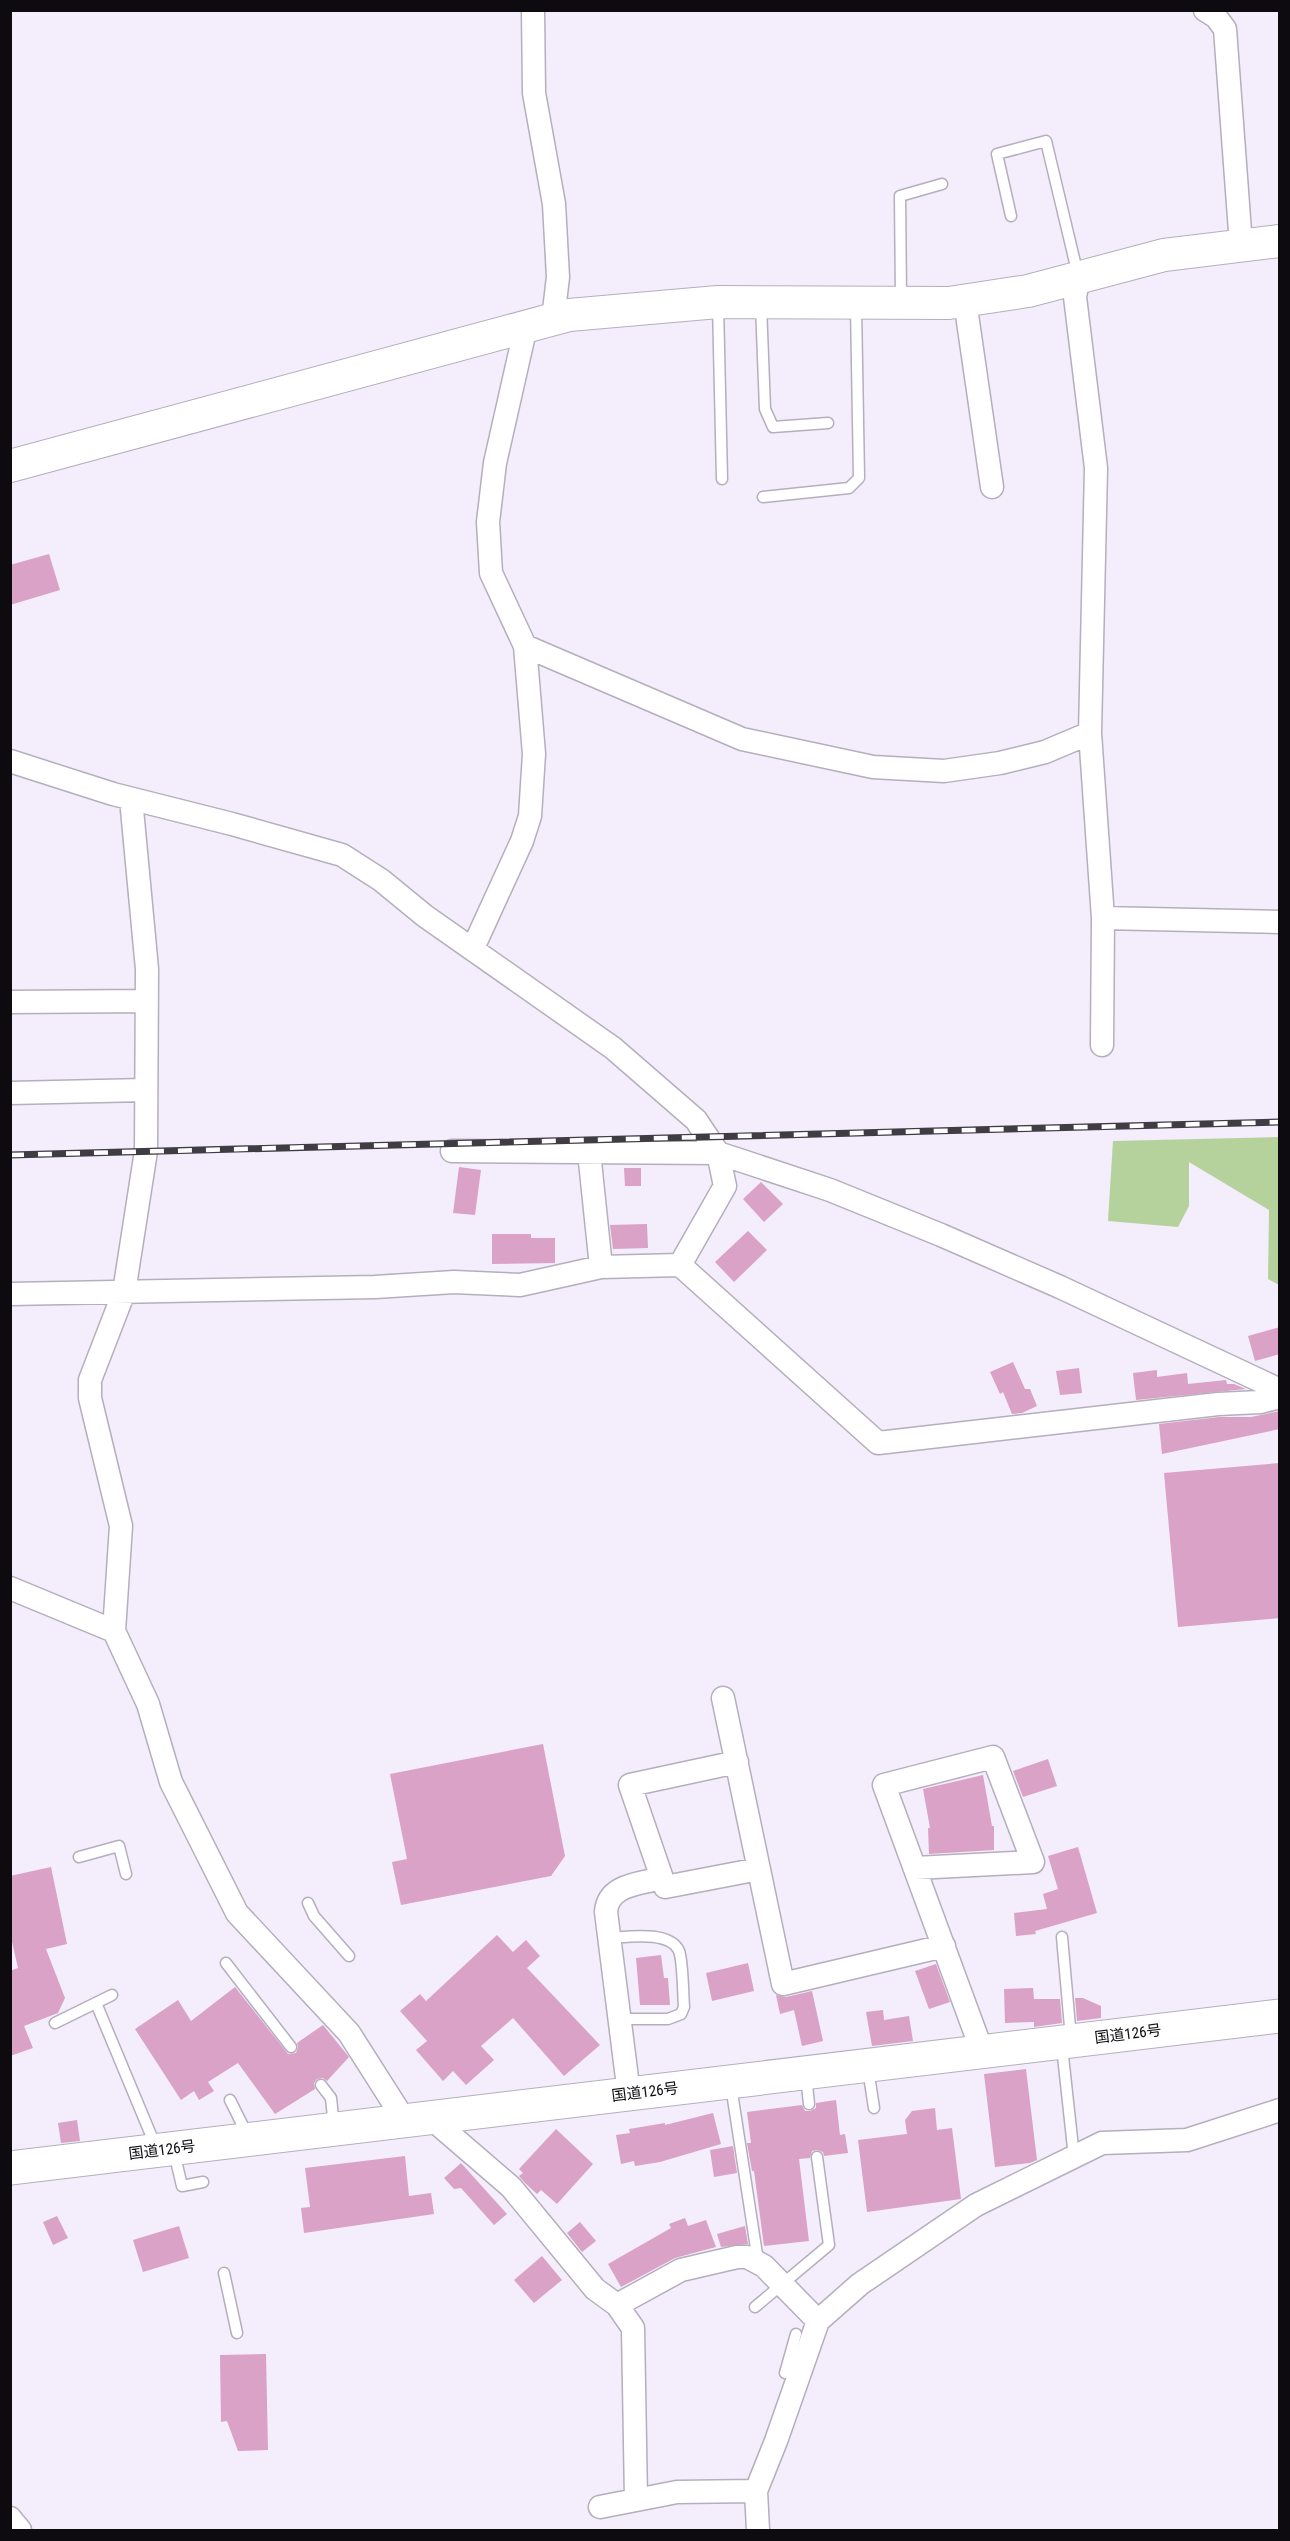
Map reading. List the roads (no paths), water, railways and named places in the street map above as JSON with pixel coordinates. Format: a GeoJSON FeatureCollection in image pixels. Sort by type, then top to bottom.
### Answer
{"type":"FeatureCollection","features":[{"type":"Feature","properties":{"kind":"highway","name":"国道126号"},"geometry":{"type":"LineString","coordinates":[[10,2168],[730,2082],[807,2088],[868,2065],[966,2058],[1066,2041],[1280,2016]]}},
{"type":"Feature","properties":{"kind":"street"},"geometry":{"type":"LineString","coordinates":[[473,948],[522,842],[530,816],[534,754],[525,646],[491,573],[488,522],[495,463],[539,322],[558,278],[554,204],[534,93],[533,10]]}},
{"type":"Feature","properties":{"kind":"street"},"geometry":{"type":"LineString","coordinates":[[1205,10],[1216,17],[1225,29],[1241,245]]}},
{"type":"Feature","properties":{"kind":"street"},"geometry":{"type":"LineString","coordinates":[[10,466],[569,315],[718,302],[965,301],[1028,291],[1164,255],[1280,241]]}},
{"type":"Feature","properties":{"kind":"street"},"geometry":{"type":"LineString","coordinates":[[1079,276],[1075,297],[1096,468],[1090,733],[1103,918],[1102,1045]]}},
{"type":"Feature","properties":{"kind":"street"},"geometry":{"type":"LineString","coordinates":[[965,301],[992,487]]}},
{"type":"Feature","properties":{"kind":"street"},"geometry":{"type":"LineString","coordinates":[[525,646],[742,739],[873,767],[944,771],[1000,763],[1045,752],[1090,733]]}},
{"type":"Feature","properties":{"kind":"street"},"geometry":{"type":"LineString","coordinates":[[10,761],[131,799],[342,855],[381,880],[425,916],[613,1048],[696,1120],[718,1153],[725,1186],[680,1265]]}},
{"type":"Feature","properties":{"kind":"street"},"geometry":{"type":"LineString","coordinates":[[131,799],[147,969],[146,1151],[123,1292],[90,1380],[90,1398],[121,1526],[114,1631],[148,1704],[171,1782],[237,1913],[349,2033],[418,2120],[511,2187],[595,2289],[617,2305],[633,2328],[636,2500]]}},
{"type":"Feature","properties":{"kind":"street"},"geometry":{"type":"LineString","coordinates":[[1103,918],[1280,922]]}},
{"type":"Feature","properties":{"kind":"street"},"geometry":{"type":"LineString","coordinates":[[10,1002],[146,1001]]}},
{"type":"Feature","properties":{"kind":"street"},"geometry":{"type":"LineString","coordinates":[[10,1094],[145,1090]]}},
{"type":"Feature","properties":{"kind":"street"},"geometry":{"type":"LineString","coordinates":[[452,1150],[718,1153],[830,1190],[941,1235],[1060,1287],[1280,1390]]}},
{"type":"Feature","properties":{"kind":"street"},"geometry":{"type":"LineString","coordinates":[[589,1152],[601,1267]]}},
{"type":"Feature","properties":{"kind":"street"},"geometry":{"type":"LineString","coordinates":[[10,1294],[375,1287],[454,1282],[520,1285],[601,1267],[680,1265],[878,1443],[1218,1404],[1260,1402],[1280,1397]]}},
{"type":"Feature","properties":{"kind":"street"},"geometry":{"type":"LineString","coordinates":[[10,1588],[114,1631]]}},
{"type":"Feature","properties":{"kind":"street"},"geometry":{"type":"LineString","coordinates":[[723,1698],[783,1984],[944,1946]]}},
{"type":"Feature","properties":{"kind":"street"},"geometry":{"type":"LineString","coordinates":[[915,1868],[1033,1862],[993,1757],[884,1785],[944,1946],[966,2058]]}},
{"type":"Feature","properties":{"kind":"street"},"geometry":{"type":"LineString","coordinates":[[737,1762],[630,1785],[665,1887],[759,1869]]}},
{"type":"Feature","properties":{"kind":"street"},"geometry":{"type":"LineString","coordinates":[[629,2094],[606,1902],[620,1888],[663,1878]]}},
{"type":"Feature","properties":{"kind":"street"},"geometry":{"type":"LineString","coordinates":[[758,2530],[756,2491],[776,2441],[792,2365],[818,2321],[860,2284],[976,2205],[1102,2143],[1187,2140],[1280,2110]]}},
{"type":"Feature","properties":{"kind":"street"},"geometry":{"type":"LineString","coordinates":[[617,2305],[681,2270],[737,2257],[758,2261],[818,2321]]}},
{"type":"Feature","properties":{"kind":"street"},"geometry":{"type":"LineString","coordinates":[[600,2506],[677,2492],[756,2491]]}},
{"type":"Feature","properties":{"kind":"street"},"geometry":{"type":"LineString","coordinates":[[10,2518],[20,2530]]}},
{"type":"Feature","properties":{"kind":"lane"},"geometry":{"type":"LineString","coordinates":[[1011,216],[997,154],[1046,141],[1079,276]]}},
{"type":"Feature","properties":{"kind":"lane"},"geometry":{"type":"LineString","coordinates":[[901,303],[900,196],[942,183]]}},
{"type":"Feature","properties":{"kind":"lane"},"geometry":{"type":"LineString","coordinates":[[718,302],[722,479]]}},
{"type":"Feature","properties":{"kind":"lane"},"geometry":{"type":"LineString","coordinates":[[761,302],[765,409],[773,427],[828,423]]}},
{"type":"Feature","properties":{"kind":"lane"},"geometry":{"type":"LineString","coordinates":[[763,496],[849,488],[859,478],[855,303]]}},
{"type":"Feature","properties":{"kind":"lane"},"geometry":{"type":"LineString","coordinates":[[79,1857],[119,1846],[126,1874]]}},
{"type":"Feature","properties":{"kind":"lane"},"geometry":{"type":"LineString","coordinates":[[308,1903],[314,1916],[349,1956]]}},
{"type":"Feature","properties":{"kind":"lane"},"geometry":{"type":"LineString","coordinates":[[609,1938],[656,1937],[671,1942],[679,1951],[684,2007],[681,2014],[668,2019],[619,2019]]}},
{"type":"Feature","properties":{"kind":"lane"},"geometry":{"type":"LineString","coordinates":[[1062,1937],[1074,2157]]}},
{"type":"Feature","properties":{"kind":"lane"},"geometry":{"type":"LineString","coordinates":[[226,1963],[291,2047]]}},
{"type":"Feature","properties":{"kind":"lane"},"geometry":{"type":"LineString","coordinates":[[55,2023],[112,1995]]}},
{"type":"Feature","properties":{"kind":"lane"},"geometry":{"type":"LineString","coordinates":[[96,2003],[182,2186],[203,2182]]}},
{"type":"Feature","properties":{"kind":"lane"},"geometry":{"type":"LineString","coordinates":[[868,2065],[874,2108]]}},
{"type":"Feature","properties":{"kind":"lane"},"geometry":{"type":"LineString","coordinates":[[730,2082],[758,2261]]}},
{"type":"Feature","properties":{"kind":"lane"},"geometry":{"type":"LineString","coordinates":[[321,2085],[331,2098],[335,2130]]}},
{"type":"Feature","properties":{"kind":"lane"},"geometry":{"type":"LineString","coordinates":[[230,2100],[250,2140]]}},
{"type":"Feature","properties":{"kind":"lane"},"geometry":{"type":"LineString","coordinates":[[755,2307],[829,2245],[817,2157]]}},
{"type":"Feature","properties":{"kind":"lane"},"geometry":{"type":"LineString","coordinates":[[224,2273],[237,2333]]}},
{"type":"Feature","properties":{"kind":"lane"},"geometry":{"type":"LineString","coordinates":[[792,2365],[796,2334]]}},
{"type":"Feature","properties":{"kind":"railway"},"geometry":{"type":"LineString","coordinates":[[10,1155],[1280,1122]]}}]}
